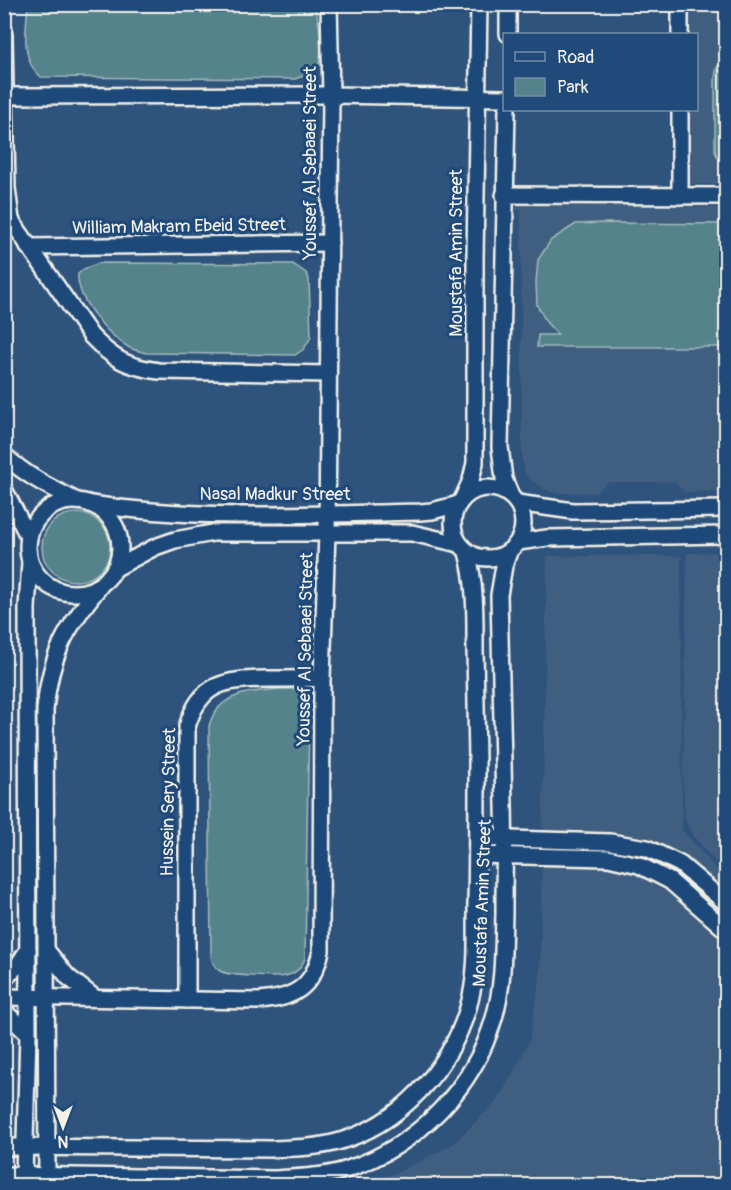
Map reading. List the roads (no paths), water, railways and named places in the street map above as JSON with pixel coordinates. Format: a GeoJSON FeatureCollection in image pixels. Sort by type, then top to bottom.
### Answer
{"type":"FeatureCollection","features":[{"type":"Feature","properties":{"kind":"street","name":"Youssef Al Sebaaei Street"},"geometry":{"type":"LineString","coordinates":[[4,997],[257,1002],[278,1000],[294,994],[309,982],[318,968],[321,951],[322,678],[327,533],[331,95],[329,4]]}},
{"type":"Feature","properties":{"kind":"street","name":"Moustafa Amin Street"},"geometry":{"type":"LineString","coordinates":[[460,502],[471,480],[475,463],[479,4]]}},
{"type":"Feature","properties":{"kind":"street"},"geometry":{"type":"LineString","coordinates":[[508,4],[508,33]]}},
{"type":"Feature","properties":{"kind":"street"},"geometry":{"type":"LineString","coordinates":[[680,33],[681,4]]}},
{"type":"Feature","properties":{"kind":"street"},"geometry":{"type":"LineString","coordinates":[[4,34],[8,206],[11,220],[92,336],[107,353],[123,363],[159,370],[328,374]]}},
{"type":"Feature","properties":{"kind":"street"},"geometry":{"type":"LineString","coordinates":[[5,96],[331,95],[503,98]]}},
{"type":"Feature","properties":{"kind":"street"},"geometry":{"type":"LineString","coordinates":[[507,111],[500,447],[504,480],[522,515],[523,529],[513,547]]}},
{"type":"Feature","properties":{"kind":"street"},"geometry":{"type":"LineString","coordinates":[[680,111],[680,196]]}},
{"type":"Feature","properties":{"kind":"street"},"geometry":{"type":"LineString","coordinates":[[476,208],[504,201],[726,196]]}},
{"type":"Feature","properties":{"kind":"street","name":"William Makram Ebeid Street"},"geometry":{"type":"LineString","coordinates":[[28,247],[330,243]]}},
{"type":"Feature","properties":{"kind":"street"},"geometry":{"type":"LineString","coordinates":[[4,455],[41,483],[102,510],[118,530],[120,550],[116,568],[82,607],[59,645],[47,687],[45,710],[47,1175]]}},
{"type":"Feature","properties":{"kind":"street"},"geometry":{"type":"LineString","coordinates":[[463,548],[452,524],[460,502],[473,492],[486,488],[499,490],[514,500],[573,511],[726,509]]}},
{"type":"Feature","properties":{"kind":"street"},"geometry":{"type":"LineString","coordinates":[[4,489],[29,538]]}},
{"type":"Feature","properties":{"kind":"street"},"geometry":{"type":"LineString","coordinates":[[24,1175],[28,1034],[27,608],[29,538],[35,523],[46,510],[61,503],[84,502]]}},
{"type":"Feature","properties":{"kind":"street","name":"Nasal Madkur Street"},"geometry":{"type":"LineString","coordinates":[[84,502],[158,513],[326,514],[426,512],[460,502]]}},
{"type":"Feature","properties":{"kind":"street"},"geometry":{"type":"LineString","coordinates":[[116,568],[155,547],[196,535],[213,533],[412,533],[463,548],[481,558],[495,558],[513,547],[548,538],[726,535]]}},
{"type":"Feature","properties":{"kind":"street","name":"Moustafa Amin Street"},"geometry":{"type":"LineString","coordinates":[[4,1175],[276,1179],[314,1176],[356,1166],[405,1141],[432,1119],[459,1089],[478,1059],[495,1017],[501,984],[505,837],[499,596],[504,566],[513,547]]}},
{"type":"Feature","properties":{"kind":"street","name":"Moustafa Amin Street"},"geometry":{"type":"LineString","coordinates":[[4,1147],[307,1148],[351,1137],[369,1129],[412,1098],[437,1071],[449,1053],[469,1007],[476,948],[478,838],[475,593],[463,548]]}},
{"type":"Feature","properties":{"kind":"street"},"geometry":{"type":"LineString","coordinates":[[30,562],[46,584],[59,591],[87,592],[100,586]]}},
{"type":"Feature","properties":{"kind":"street","name":"Hussein Sery Street"},"geometry":{"type":"LineString","coordinates":[[187,1000],[187,727],[191,712],[208,692],[223,682],[322,678]]}},
{"type":"Feature","properties":{"kind":"street"},"geometry":{"type":"LineString","coordinates":[[478,838],[505,837],[610,842],[647,848],[680,864],[726,903]]}},
{"type":"Feature","properties":{"kind":"street"},"geometry":{"type":"LineString","coordinates":[[477,855],[608,858],[639,865],[670,881],[726,930]]}},
{"type":"Feature","properties":{"kind":"street"},"geometry":{"type":"LineString","coordinates":[[4,979],[28,950]]}},
{"type":"Feature","properties":{"kind":"street"},"geometry":{"type":"LineString","coordinates":[[46,951],[68,977],[95,998]]}},
{"type":"Feature","properties":{"kind":"street"},"geometry":{"type":"LineString","coordinates":[[4,1011],[28,1034]]}}]}
